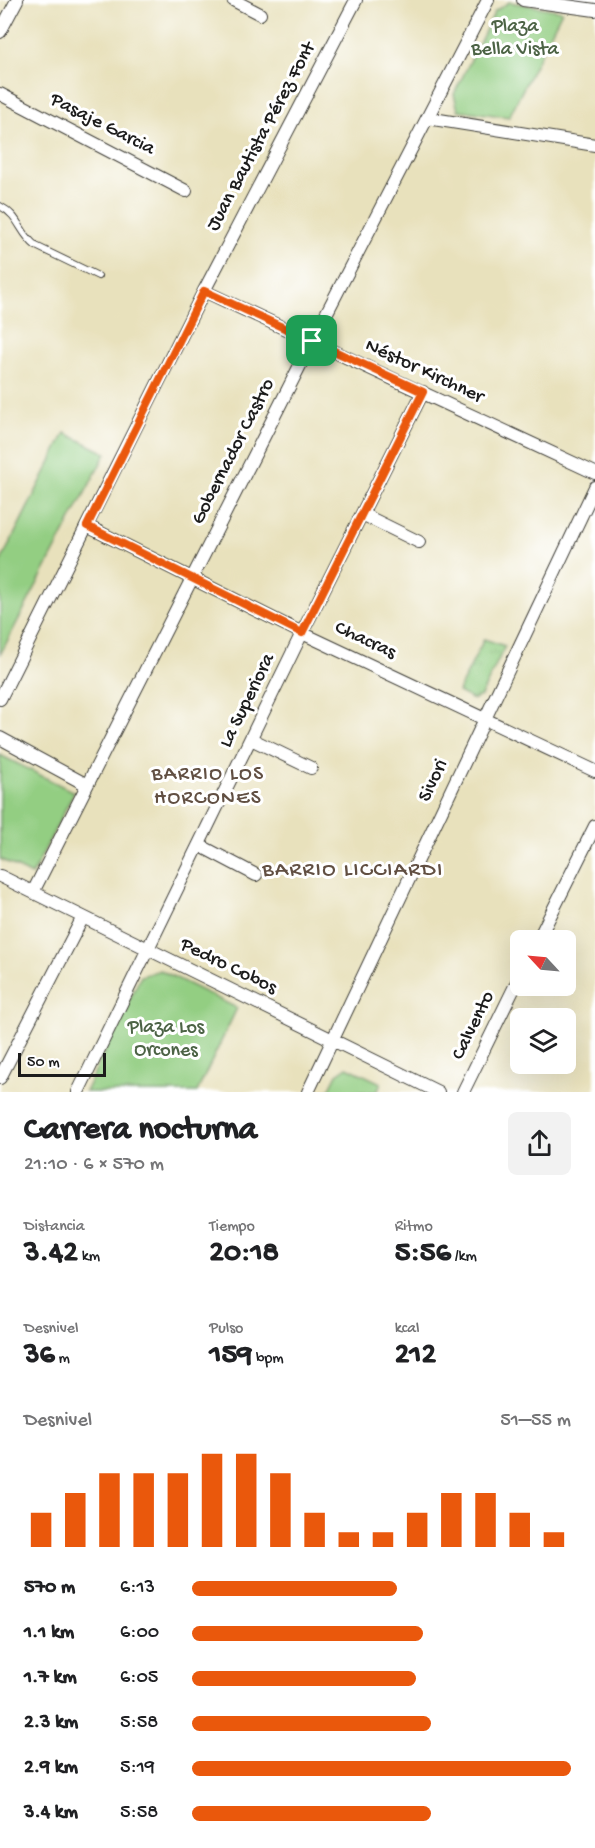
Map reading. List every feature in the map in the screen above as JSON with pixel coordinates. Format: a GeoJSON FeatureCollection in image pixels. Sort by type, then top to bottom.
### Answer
{"type":"FeatureCollection","features":[{"type":"Feature","properties":{"kind":"street"},"geometry":{"type":"LineString","coordinates":[[0,32],[17,0]]}},
{"type":"Feature","properties":{"kind":"street"},"geometry":{"type":"LineString","coordinates":[[233,0],[260,14]]}},
{"type":"Feature","properties":{"kind":"street","name":"Juan Bautista Pérez Font"},"geometry":{"type":"LineString","coordinates":[[0,699],[204,291],[356,0]]}},
{"type":"Feature","properties":{"kind":"street","name":"Gobernador Castro"},"geometry":{"type":"LineString","coordinates":[[33,892],[312,341],[488,0]]}},
{"type":"Feature","properties":{"kind":"street"},"geometry":{"type":"LineString","coordinates":[[523,0],[595,10]]}},
{"type":"Feature","properties":{"kind":"street","name":"Pasaje Garcia"},"geometry":{"type":"LineString","coordinates":[[0,94],[186,191]]}},
{"type":"Feature","properties":{"kind":"street"},"geometry":{"type":"LineString","coordinates":[[427,118],[595,145]]}},
{"type":"Feature","properties":{"kind":"street","name":"Néstor Kirchner"},"geometry":{"type":"LineString","coordinates":[[204,291],[595,472]]}},
{"type":"Feature","properties":{"kind":"street","name":"La Superiora"},"geometry":{"type":"LineString","coordinates":[[78,1092],[302,633],[423,392]]}},
{"type":"Feature","properties":{"kind":"street","name":"Sivori"},"geometry":{"type":"LineString","coordinates":[[308,1092],[595,487]]}},
{"type":"Feature","properties":{"kind":"street"},"geometry":{"type":"LineString","coordinates":[[362,514],[419,542]]}},
{"type":"Feature","properties":{"kind":"street","name":"Chacras"},"geometry":{"type":"LineString","coordinates":[[87,526],[302,633],[595,771]]}},
{"type":"Feature","properties":{"kind":"street"},"geometry":{"type":"LineString","coordinates":[[0,738],[87,785]]}},
{"type":"Feature","properties":{"kind":"street"},"geometry":{"type":"LineString","coordinates":[[250,740],[311,768]]}},
{"type":"Feature","properties":{"kind":"street"},"geometry":{"type":"LineString","coordinates":[[543,930],[595,826]]}},
{"type":"Feature","properties":{"kind":"street"},"geometry":{"type":"LineString","coordinates":[[199,844],[256,875]]}},
{"type":"Feature","properties":{"kind":"street","name":"Pedro Cobos"},"geometry":{"type":"LineString","coordinates":[[0,876],[438,1092]]}},
{"type":"Feature","properties":{"kind":"street"},"geometry":{"type":"LineString","coordinates":[[0,1078],[83,916]]}},
{"type":"Feature","properties":{"kind":"street","name":"Calvento"},"geometry":{"type":"LineString","coordinates":[[463,1092],[510,996]]}},
{"type":"Feature","properties":{"kind":"lane"},"geometry":{"type":"LineString","coordinates":[[0,206],[14,214],[27,239],[36,246],[98,276]]}},
{"type":"Feature","properties":{"kind":"green space","name":"Plaza Bella Vista"},"geometry":{"type":"Polygon","coordinates":[[[509,2],[562,11],[509,117],[458,110],[454,94],[495,11],[509,2]]]}},
{"type":"Feature","properties":{"kind":"green space"},"geometry":{"type":"Polygon","coordinates":[[[65,433],[106,453],[0,655],[0,563],[65,433]]]}},
{"type":"Feature","properties":{"kind":"green space"},"geometry":{"type":"Polygon","coordinates":[[[484,639],[505,646],[481,696],[473,700],[458,692],[484,639]]]}},
{"type":"Feature","properties":{"kind":"green space"},"geometry":{"type":"Polygon","coordinates":[[[0,755],[74,792],[32,875],[0,859],[0,755]]]}},
{"type":"Feature","properties":{"kind":"green space","name":"Plaza Los Orcones"},"geometry":{"type":"Polygon","coordinates":[[[160,970],[237,1008],[197,1092],[85,1092],[141,976],[160,970]]]}},
{"type":"Feature","properties":{"kind":"green space"},"geometry":{"type":"Polygon","coordinates":[[[347,1067],[381,1083],[377,1092],[328,1092],[337,1074],[347,1067]]]}},
{"type":"Feature","properties":{"kind":"district","name":"BARRIO LOS HORCONES"},"geometry":{"type":"Point","coordinates":[208,787]}},
{"type":"Feature","properties":{"kind":"district","name":"BARRIO LICCIARDI"},"geometry":{"type":"Point","coordinates":[353,871]}},
{"type":"Feature","properties":{"kind":"route"},"geometry":{"type":"LineString","coordinates":[[204,291],[312,341],[423,392],[302,633],[87,526],[204,291]]}}]}
